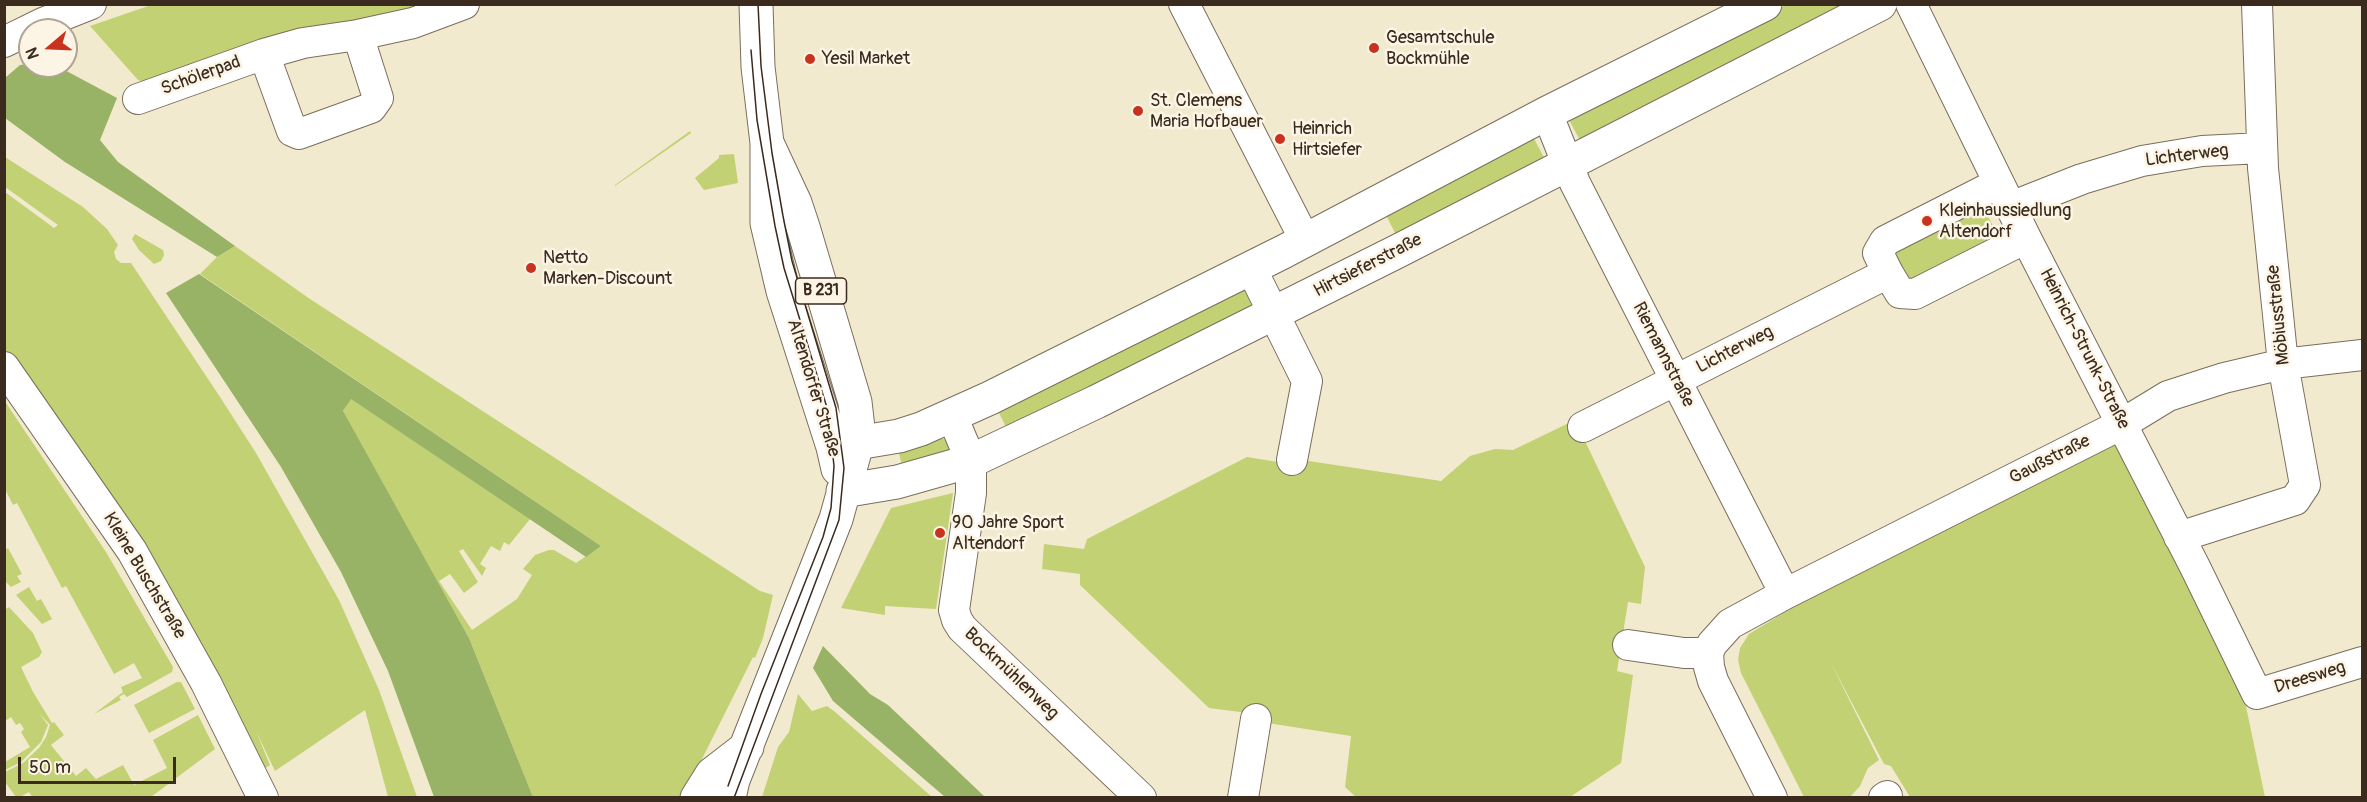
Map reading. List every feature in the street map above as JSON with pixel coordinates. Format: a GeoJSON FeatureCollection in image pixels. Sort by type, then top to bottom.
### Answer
{"type":"FeatureCollection","features":[{"type":"Feature","properties":{"kind":"main road","name":"Altendorfer Straße"},"geometry":{"type":"LineString","coordinates":[[729,798],[836,519],[843,491],[845,446],[855,402],[795,203],[767,143],[758,67],[756,4]]}},
{"type":"Feature","properties":{"kind":"main road"},"geometry":{"type":"LineString","coordinates":[[845,446],[899,436],[952,416],[1251,268],[1547,113],[1765,4]]}},
{"type":"Feature","properties":{"kind":"main road","name":"Hirtsieferstraße"},"geometry":{"type":"LineString","coordinates":[[843,491],[897,482],[971,461],[1273,314],[1880,4]]}},
{"type":"Feature","properties":{"kind":"main road"},"geometry":{"type":"LineString","coordinates":[[698,798],[712,774],[747,747]]}},
{"type":"Feature","properties":{"kind":"street"},"geometry":{"type":"LineString","coordinates":[[4,42],[43,23],[91,4]]}},
{"type":"Feature","properties":{"kind":"street","name":"Schölerpad"},"geometry":{"type":"LineString","coordinates":[[138,99],[264,54],[303,43],[358,35],[413,23],[465,4]]}},
{"type":"Feature","properties":{"kind":"street"},"geometry":{"type":"LineString","coordinates":[[1184,4],[1305,240]]}},
{"type":"Feature","properties":{"kind":"street","name":"Heinrich-Strunk-Straße"},"geometry":{"type":"LineString","coordinates":[[1911,4],[2026,238],[2257,694]]}},
{"type":"Feature","properties":{"kind":"street","name":"Möbiusstraße"},"geometry":{"type":"LineString","coordinates":[[2179,537],[2295,500],[2305,485],[2283,364],[2262,148],[2257,4]]}},
{"type":"Feature","properties":{"kind":"street","name":"Schölerpad"},"geometry":{"type":"LineString","coordinates":[[264,54],[292,131],[299,134],[371,108],[378,98],[358,35]]}},
{"type":"Feature","properties":{"kind":"street","name":"Riemannstraße"},"geometry":{"type":"LineString","coordinates":[[1547,113],[1575,183],[1785,594]]}},
{"type":"Feature","properties":{"kind":"street","name":"Lichterweg"},"geometry":{"type":"LineString","coordinates":[[2026,238],[1915,294],[1900,293],[1878,253],[1885,241],[2005,195],[2082,179],[2142,161],[2202,151],[2262,148]]}},
{"type":"Feature","properties":{"kind":"street"},"geometry":{"type":"LineString","coordinates":[[1251,268],[1307,381],[1293,460]]}},
{"type":"Feature","properties":{"kind":"street","name":"Lichterweg"},"geometry":{"type":"LineString","coordinates":[[1582,427],[1888,273]]}},
{"type":"Feature","properties":{"kind":"street","name":"Gaußstraße"},"geometry":{"type":"LineString","coordinates":[[1708,653],[1712,644],[1730,624],[2122,424],[2168,396],[2224,378],[2283,364],[2362,355]]}},
{"type":"Feature","properties":{"kind":"street","name":"Kleine Buschstraße"},"geometry":{"type":"LineString","coordinates":[[4,367],[132,551],[206,683],[263,798]]}},
{"type":"Feature","properties":{"kind":"street","name":"Bockmühlenweg"},"geometry":{"type":"LineString","coordinates":[[952,416],[971,461],[971,493],[954,610],[962,628],[1140,798]]}},
{"type":"Feature","properties":{"kind":"street"},"geometry":{"type":"LineString","coordinates":[[1628,645],[1684,653],[1708,653],[1713,681],[1772,798]]}},
{"type":"Feature","properties":{"kind":"street","name":"Dreesweg"},"geometry":{"type":"LineString","coordinates":[[2257,694],[2362,662]]}},
{"type":"Feature","properties":{"kind":"street"},"geometry":{"type":"LineString","coordinates":[[1243,798],[1256,719]]}},
{"type":"Feature","properties":{"kind":"green space"},"geometry":{"type":"Polygon","coordinates":[[[151,5],[431,5],[150,84],[138,80],[90,26],[151,5]]]}},
{"type":"Feature","properties":{"kind":"green space"},"geometry":{"type":"Polygon","coordinates":[[[1786,5],[1856,5],[1583,146],[1567,116],[1786,5]]]}},
{"type":"Feature","properties":{"kind":"green space"},"geometry":{"type":"Polygon","coordinates":[[[18,67],[18,78],[78,77],[117,98],[100,140],[118,162],[235,246],[217,257],[65,162],[5,118],[5,78],[18,67]]]}},
{"type":"Feature","properties":{"kind":"green space"},"geometry":{"type":"Polygon","coordinates":[[[690,131],[691,133],[615,186],[615,185],[690,131]]]}},
{"type":"Feature","properties":{"kind":"green space"},"geometry":{"type":"Polygon","coordinates":[[[1532,135],[1547,163],[1398,239],[1384,211],[1532,135]]]}},
{"type":"Feature","properties":{"kind":"green space"},"geometry":{"type":"Polygon","coordinates":[[[734,154],[738,183],[704,190],[695,178],[719,158],[719,155],[734,154]]]}},
{"type":"Feature","properties":{"kind":"green space"},"geometry":{"type":"Polygon","coordinates":[[[5,157],[83,207],[107,229],[118,245],[114,252],[116,259],[121,263],[131,263],[220,397],[256,453],[339,600],[379,690],[417,797],[388,797],[365,710],[275,771],[256,731],[270,765],[261,771],[58,423],[5,349],[5,192],[54,228],[58,225],[5,187],[5,157]]]}},
{"type":"Feature","properties":{"kind":"green space"},"geometry":{"type":"Polygon","coordinates":[[[1979,200],[2002,242],[1909,284],[1892,250],[1979,200]]]}},
{"type":"Feature","properties":{"kind":"green space"},"geometry":{"type":"Polygon","coordinates":[[[135,234],[163,250],[164,255],[161,261],[154,264],[139,250],[132,239],[135,234]]]}},
{"type":"Feature","properties":{"kind":"green space"},"geometry":{"type":"Polygon","coordinates":[[[235,246],[310,299],[760,591],[773,595],[763,638],[755,658],[753,657],[699,765],[680,797],[533,797],[469,638],[343,412],[350,398],[530,519],[509,545],[504,542],[500,551],[491,546],[480,564],[486,568],[482,576],[463,549],[459,551],[478,582],[464,593],[450,574],[439,581],[472,630],[517,599],[532,575],[523,569],[535,555],[554,550],[576,563],[601,546],[200,274],[217,257],[235,246]]]}},
{"type":"Feature","properties":{"kind":"green space"},"geometry":{"type":"Polygon","coordinates":[[[199,274],[601,546],[586,557],[351,399],[343,411],[469,638],[533,797],[434,797],[388,671],[341,572],[281,467],[166,293],[199,274]]]}},
{"type":"Feature","properties":{"kind":"green space"},"geometry":{"type":"Polygon","coordinates":[[[1242,283],[1254,311],[1010,435],[996,407],[1242,283]]]}},
{"type":"Feature","properties":{"kind":"green space"},"geometry":{"type":"Polygon","coordinates":[[[4,400],[106,552],[173,667],[172,672],[127,697],[124,694],[119,697],[121,700],[94,714],[123,692],[121,687],[142,678],[134,663],[114,674],[66,586],[62,588],[17,503],[13,505],[5,489],[4,400]]]}},
{"type":"Feature","properties":{"kind":"green space"},"geometry":{"type":"Polygon","coordinates":[[[1575,420],[1645,567],[1641,604],[1628,602],[1617,671],[1633,675],[1621,763],[1570,797],[1356,797],[1345,787],[1351,736],[1261,722],[1248,713],[1209,708],[1080,585],[1080,574],[1042,569],[1044,544],[1084,549],[1087,539],[1247,457],[1284,463],[1302,460],[1441,481],[1470,456],[1495,449],[1513,450],[1575,420]]]}},
{"type":"Feature","properties":{"kind":"green space"},"geometry":{"type":"Polygon","coordinates":[[[2109,437],[2115,437],[2240,678],[2265,797],[1910,797],[1891,766],[1884,764],[1830,661],[1879,760],[1868,768],[1860,786],[1850,797],[1804,797],[1741,673],[1738,660],[1740,648],[1749,634],[1800,603],[2109,437]]]}},
{"type":"Feature","properties":{"kind":"green space"},"geometry":{"type":"Polygon","coordinates":[[[939,438],[949,444],[949,455],[902,466],[899,453],[939,438]]]}},
{"type":"Feature","properties":{"kind":"green space"},"geometry":{"type":"Polygon","coordinates":[[[953,493],[936,609],[885,606],[885,615],[841,608],[891,508],[953,493]]]}},
{"type":"Feature","properties":{"kind":"green space"},"geometry":{"type":"Polygon","coordinates":[[[8,548],[22,574],[17,576],[21,582],[11,587],[5,581],[5,550],[8,548]]]}},
{"type":"Feature","properties":{"kind":"green space"},"geometry":{"type":"Polygon","coordinates":[[[29,587],[37,601],[41,599],[52,619],[42,624],[16,595],[29,587]]]}},
{"type":"Feature","properties":{"kind":"green space"},"geometry":{"type":"Polygon","coordinates":[[[9,607],[33,633],[42,652],[39,657],[21,667],[52,723],[54,722],[64,735],[51,745],[76,776],[86,768],[96,779],[123,765],[134,785],[167,768],[153,740],[198,715],[215,749],[151,797],[33,798],[29,792],[16,797],[5,782],[5,772],[23,763],[39,748],[50,725],[39,713],[48,725],[41,742],[21,762],[5,770],[5,762],[30,747],[21,732],[24,729],[20,723],[16,725],[11,717],[5,721],[4,610],[9,607]]]}},
{"type":"Feature","properties":{"kind":"green space"},"geometry":{"type":"Polygon","coordinates":[[[823,646],[870,694],[888,705],[985,797],[945,797],[833,701],[813,668],[823,646]]]}},
{"type":"Feature","properties":{"kind":"green space"},"geometry":{"type":"Polygon","coordinates":[[[181,682],[195,709],[149,733],[134,705],[181,682]]]}},
{"type":"Feature","properties":{"kind":"green space"},"geometry":{"type":"Polygon","coordinates":[[[798,694],[812,711],[827,706],[834,711],[932,797],[762,797],[778,747],[789,732],[798,694]]]}},
{"type":"Feature","properties":{"kind":"tram line"},"geometry":{"type":"LineString","coordinates":[[734,798],[839,520],[844,468],[836,408],[792,261],[783,216],[761,66],[758,4]]}},
{"type":"Feature","properties":{"kind":"tram line"},"geometry":{"type":"LineString","coordinates":[[728,786],[761,694],[823,537],[831,508],[834,466],[828,411],[784,268],[775,226],[757,120],[751,50]]}},
{"type":"Feature","properties":{"kind":"place","name":"Gesamtschule Bockmühle"},"geometry":{"type":"Point","coordinates":[1374,48]}},
{"type":"Feature","properties":{"kind":"place","name":"Yesil Market"},"geometry":{"type":"Point","coordinates":[810,59]}},
{"type":"Feature","properties":{"kind":"place","name":"St. Clemens Maria Hofbauer"},"geometry":{"type":"Point","coordinates":[1138,111]}},
{"type":"Feature","properties":{"kind":"place","name":"Heinrich Hirtsiefer"},"geometry":{"type":"Point","coordinates":[1280,139]}},
{"type":"Feature","properties":{"kind":"place","name":"Kleinhaussiedlung Altendorf"},"geometry":{"type":"Point","coordinates":[1927,221]}},
{"type":"Feature","properties":{"kind":"place","name":"Netto Marken-Discount"},"geometry":{"type":"Point","coordinates":[531,268]}},
{"type":"Feature","properties":{"kind":"place","name":"90 Jahre Sport Altendorf"},"geometry":{"type":"Point","coordinates":[940,533]}}]}
